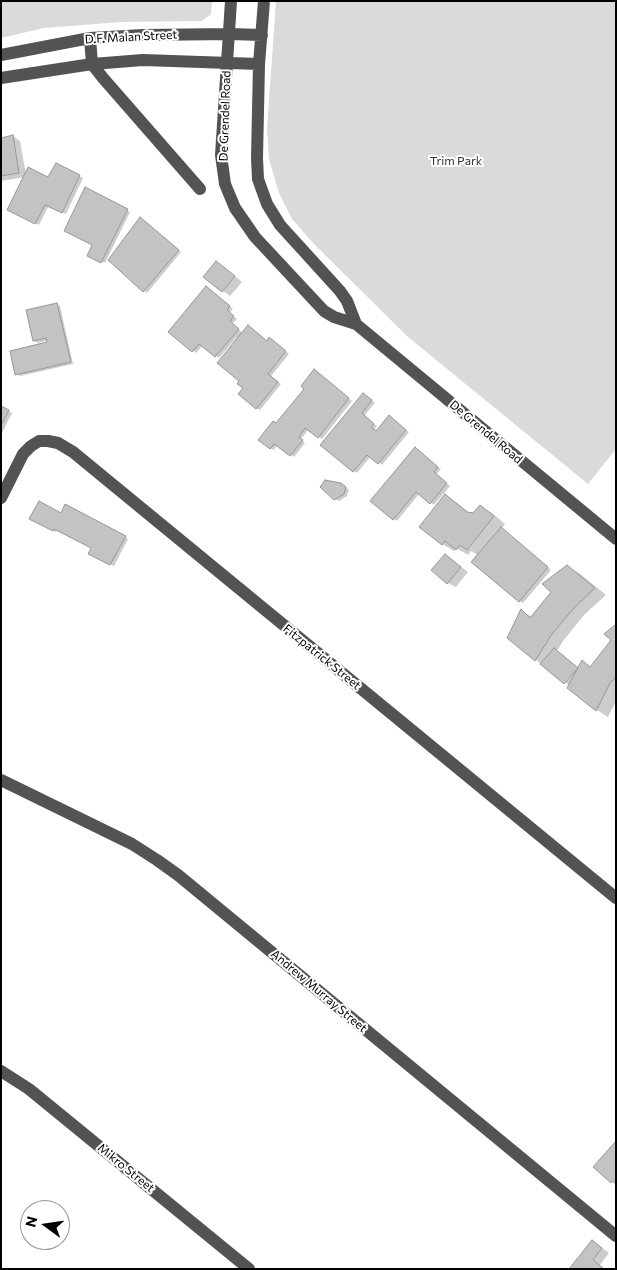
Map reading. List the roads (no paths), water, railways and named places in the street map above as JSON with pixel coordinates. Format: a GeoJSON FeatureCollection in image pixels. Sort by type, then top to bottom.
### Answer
{"type":"FeatureCollection","features":[{"type":"Feature","properties":{"kind":"street","name":"De Grendel Road"},"geometry":{"type":"LineString","coordinates":[[231,1],[221,155],[225,184],[235,208],[255,237],[324,311],[334,317],[356,324],[616,539]]}},
{"type":"Feature","properties":{"kind":"street","name":"De Grendel Road"},"geometry":{"type":"LineString","coordinates":[[264,1],[259,64],[258,179],[267,204],[280,225],[340,291],[356,324]]}},
{"type":"Feature","properties":{"kind":"street","name":"D.F. Malan Street"},"geometry":{"type":"LineString","coordinates":[[1,56],[90,38],[143,35],[262,35]]}},
{"type":"Feature","properties":{"kind":"street"},"geometry":{"type":"LineString","coordinates":[[90,38],[92,64],[200,189]]}},
{"type":"Feature","properties":{"kind":"street","name":"D.F. Malan Street"},"geometry":{"type":"LineString","coordinates":[[1,78],[92,64],[143,60],[259,64]]}},
{"type":"Feature","properties":{"kind":"street","name":"Fitzpatrick Street"},"geometry":{"type":"LineString","coordinates":[[1,498],[23,454],[31,446],[39,441],[48,441],[58,443],[73,452],[616,898]]}},
{"type":"Feature","properties":{"kind":"street","name":"Andrew Murray Street"},"geometry":{"type":"LineString","coordinates":[[1,780],[132,844],[178,875],[616,1236]]}},
{"type":"Feature","properties":{"kind":"street","name":"Mikro Street"},"geometry":{"type":"LineString","coordinates":[[1,1071],[29,1089],[249,1269]]}},
{"type":"Feature","properties":{"kind":"park label","name":"Trim Park"},"geometry":{"type":"Point","coordinates":[456,161]}}]}
